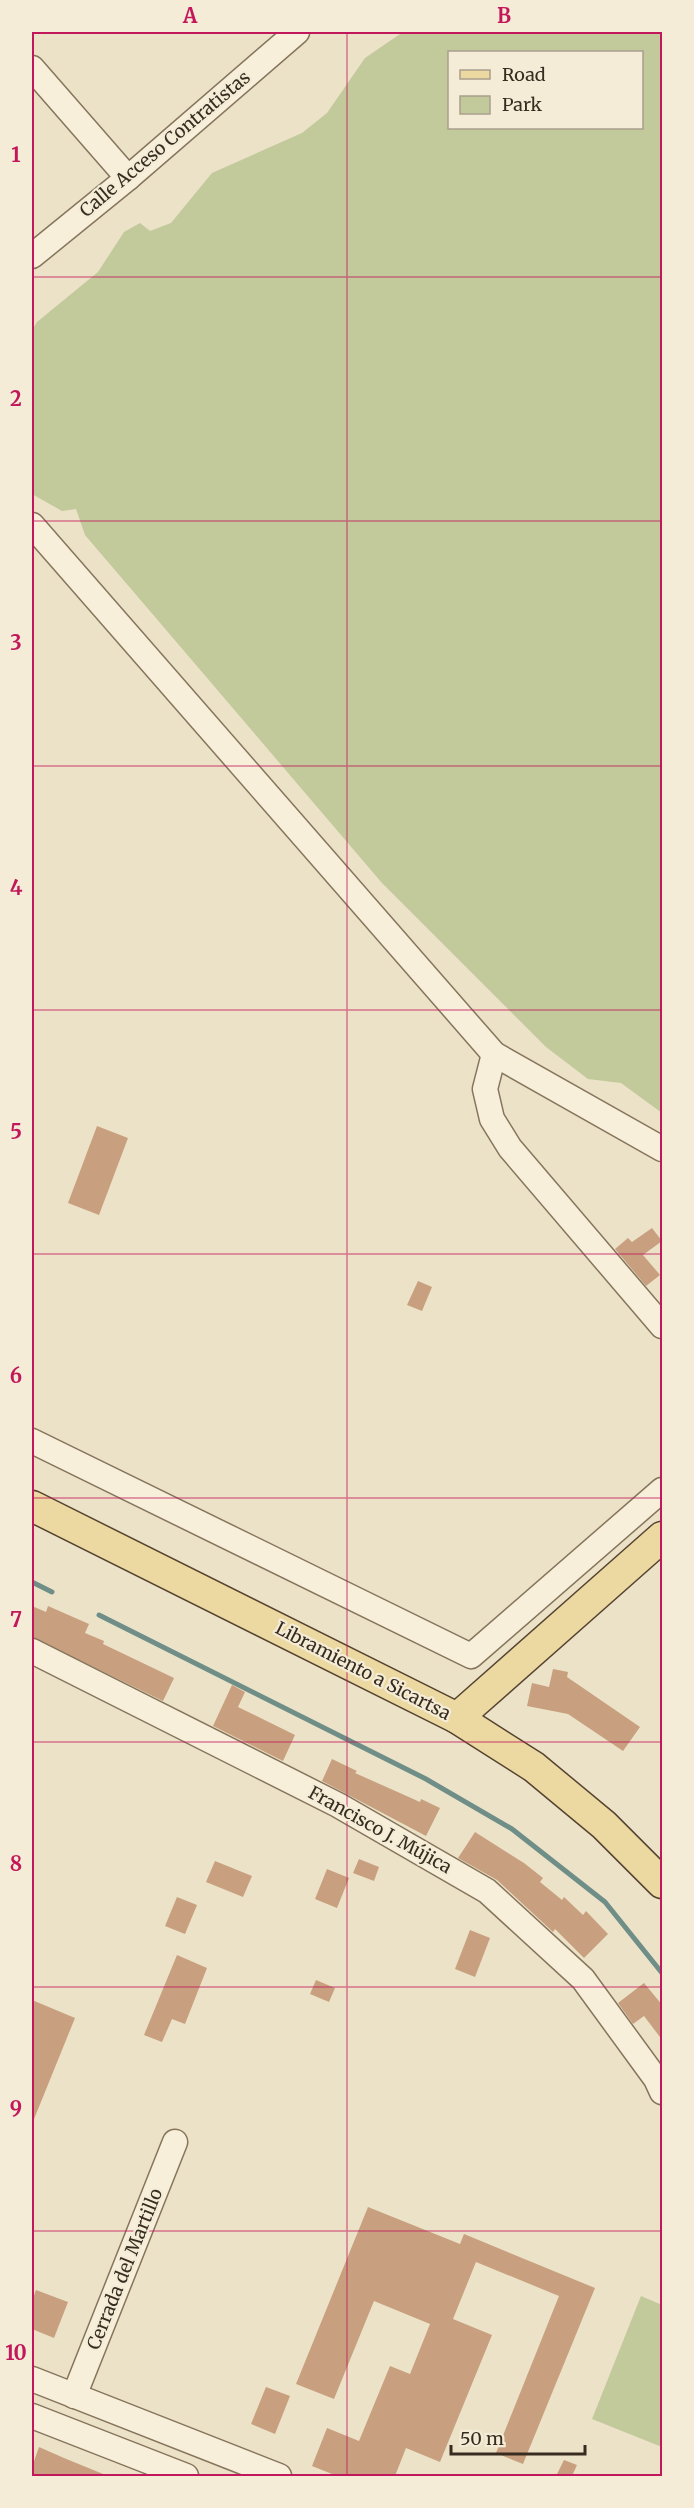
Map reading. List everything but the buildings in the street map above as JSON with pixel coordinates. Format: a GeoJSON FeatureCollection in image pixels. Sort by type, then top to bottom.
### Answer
{"type":"FeatureCollection","features":[{"type":"Feature","properties":{"kind":"main road","name":"Libramiento a Sicartsa"},"geometry":{"type":"LineString","coordinates":[[32,1506],[457,1718],[534,1767],[604,1824],[663,1883]]}},
{"type":"Feature","properties":{"kind":"main road"},"geometry":{"type":"LineString","coordinates":[[457,1718],[663,1538]]}},
{"type":"Feature","properties":{"kind":"street","name":"Calle Acceso Contratistas"},"geometry":{"type":"LineString","coordinates":[[32,256],[128,178],[297,32]]}},
{"type":"Feature","properties":{"kind":"street"},"geometry":{"type":"LineString","coordinates":[[32,68],[128,178]]}},
{"type":"Feature","properties":{"kind":"street"},"geometry":{"type":"LineString","coordinates":[[32,525],[494,1054],[663,1149]]}},
{"type":"Feature","properties":{"kind":"street"},"geometry":{"type":"LineString","coordinates":[[494,1054],[485,1089],[492,1119],[510,1149],[663,1326]]}},
{"type":"Feature","properties":{"kind":"street"},"geometry":{"type":"LineString","coordinates":[[32,1441],[471,1656],[663,1490]]}},
{"type":"Feature","properties":{"kind":"street","name":"Francisco J. Mújica"},"geometry":{"type":"LineString","coordinates":[[32,1651],[338,1805],[487,1891],[583,1979],[663,2092]]}},
{"type":"Feature","properties":{"kind":"street","name":"Cerrada del Martillo"},"geometry":{"type":"LineString","coordinates":[[74,2396],[175,2142]]}},
{"type":"Feature","properties":{"kind":"street"},"geometry":{"type":"LineString","coordinates":[[32,2379],[279,2476]]}},
{"type":"Feature","properties":{"kind":"street"},"geometry":{"type":"LineString","coordinates":[[33,2420],[186,2476]]}},
{"type":"Feature","properties":{"kind":"green space"},"geometry":{"type":"Polygon","coordinates":[[[403,32],[662,32],[662,1113],[621,1083],[588,1079],[546,1047],[382,883],[85,535],[76,509],[62,511],[32,494],[32,330],[37,322],[98,272],[124,232],[140,223],[150,231],[171,223],[212,173],[302,133],[327,113],[365,58],[403,32]]]}},
{"type":"Feature","properties":{"kind":"green space"},"geometry":{"type":"Polygon","coordinates":[[[641,2296],[662,2305],[662,2447],[592,2419],[641,2296]]]}},
{"type":"Feature","properties":{"kind":"waterway"},"geometry":{"type":"LineString","coordinates":[[32,1582],[52,1592]]}},
{"type":"Feature","properties":{"kind":"waterway"},"geometry":{"type":"LineString","coordinates":[[99,1615],[426,1779],[512,1829],[605,1902],[662,1973]]}}]}
